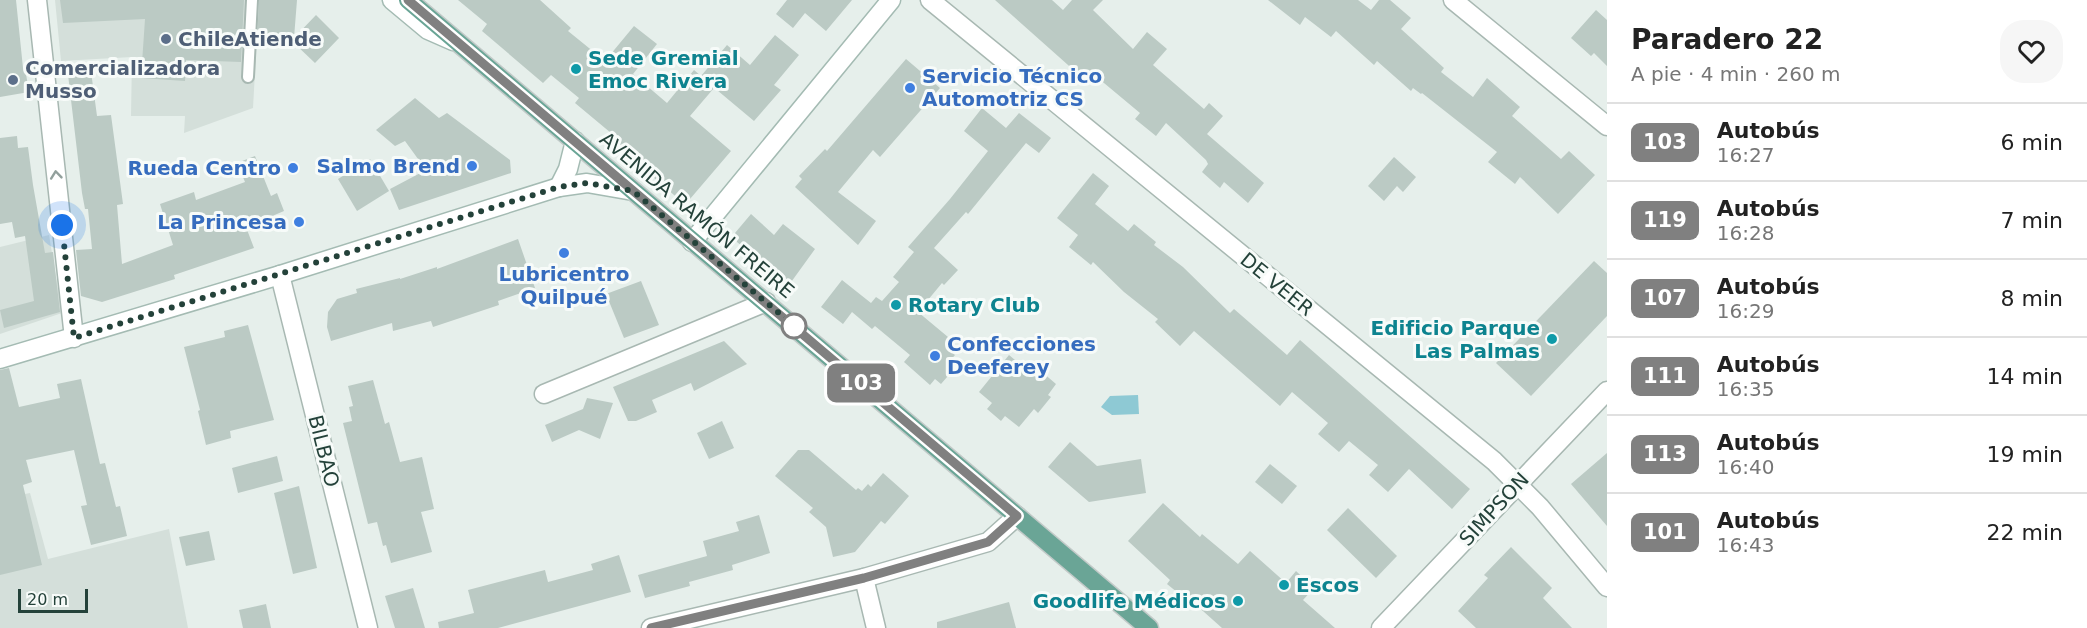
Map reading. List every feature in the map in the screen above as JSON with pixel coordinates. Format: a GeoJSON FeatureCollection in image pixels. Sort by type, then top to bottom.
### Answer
{"type":"FeatureCollection","features":[{"type":"Feature","properties":{"kind":"main road","name":"AVENIDA RAMÓN FREIRE"},"geometry":{"type":"LineString","coordinates":[[408,0],[1149,628]]}},
{"type":"Feature","properties":{"kind":"street"},"geometry":{"type":"LineString","coordinates":[[37,0],[74,338]]}},
{"type":"Feature","properties":{"kind":"street"},"geometry":{"type":"LineString","coordinates":[[392,0],[428,30],[460,44]]}},
{"type":"Feature","properties":{"kind":"street"},"geometry":{"type":"LineString","coordinates":[[692,242],[891,0]]}},
{"type":"Feature","properties":{"kind":"street","name":"DE VEER"},"geometry":{"type":"LineString","coordinates":[[930,0],[1494,461],[1540,507],[1607,587]]}},
{"type":"Feature","properties":{"kind":"street"},"geometry":{"type":"LineString","coordinates":[[1453,0],[1607,126]]}},
{"type":"Feature","properties":{"kind":"street"},"geometry":{"type":"LineString","coordinates":[[559,187],[568,170],[575,141]]}},
{"type":"Feature","properties":{"kind":"street"},"geometry":{"type":"LineString","coordinates":[[0,359],[280,275],[559,187],[587,183],[633,191]]}},
{"type":"Feature","properties":{"kind":"street","name":"BILBAO"},"geometry":{"type":"LineString","coordinates":[[280,275],[368,628]]}},
{"type":"Feature","properties":{"kind":"street"},"geometry":{"type":"LineString","coordinates":[[544,394],[766,302]]}},
{"type":"Feature","properties":{"kind":"street","name":"SIMPSON"},"geometry":{"type":"LineString","coordinates":[[1382,628],[1607,391]]}},
{"type":"Feature","properties":{"kind":"street"},"geometry":{"type":"LineString","coordinates":[[651,628],[864,578],[988,542],[1017,516]]}},
{"type":"Feature","properties":{"kind":"street"},"geometry":{"type":"LineString","coordinates":[[864,578],[876,628]]}},
{"type":"Feature","properties":{"kind":"lane"},"geometry":{"type":"LineString","coordinates":[[248,77],[252,0]]}},
{"type":"Feature","properties":{"kind":"shaded area"},"geometry":{"type":"Polygon","coordinates":[[[55,0],[259,0],[253,108],[184,133],[185,116],[131,116],[132,57],[61,61],[55,0]]]}},
{"type":"Feature","properties":{"kind":"shaded area"},"geometry":{"type":"Polygon","coordinates":[[[49,235],[62,313],[0,334],[0,247],[49,235]]]}},
{"type":"Feature","properties":{"kind":"shaded area"},"geometry":{"type":"Polygon","coordinates":[[[30,493],[48,559],[169,529],[188,628],[0,628],[0,499],[30,493]]]}},
{"type":"Feature","properties":{"kind":"water"},"geometry":{"type":"Polygon","coordinates":[[[1138,395],[1139,414],[1112,415],[1101,407],[1110,396],[1138,395]]]}},
{"type":"Feature","properties":{"kind":"building"},"geometry":{"type":"Polygon","coordinates":[[[0,0],[16,0],[23,68],[25,68],[29,92],[0,97],[0,0]]]}},
{"type":"Feature","properties":{"kind":"building"},"geometry":{"type":"Polygon","coordinates":[[[60,0],[244,0],[241,62],[186,60],[185,81],[141,78],[145,19],[63,23],[60,0]]]}},
{"type":"Feature","properties":{"kind":"building"},"geometry":{"type":"Polygon","coordinates":[[[259,0],[297,0],[294,38],[316,15],[339,38],[315,63],[294,43],[294,45],[257,40],[259,0]]]}},
{"type":"Feature","properties":{"kind":"building"},"geometry":{"type":"Polygon","coordinates":[[[458,0],[540,0],[571,28],[568,31],[605,61],[634,26],[657,44],[633,74],[667,103],[694,70],[701,76],[727,45],[750,65],[775,35],[799,55],[774,85],[781,90],[754,121],[705,80],[714,88],[690,116],[731,151],[690,199],[681,201],[626,154],[627,152],[609,136],[611,133],[575,103],[579,98],[551,75],[543,83],[482,31],[487,24],[458,0]]]}},
{"type":"Feature","properties":{"kind":"building"},"geometry":{"type":"Polygon","coordinates":[[[787,0],[852,0],[826,31],[805,13],[793,28],[776,14],[787,0]]]}},
{"type":"Feature","properties":{"kind":"building"},"geometry":{"type":"Polygon","coordinates":[[[995,0],[1052,0],[1063,10],[1072,0],[1103,0],[1093,10],[1133,49],[1147,32],[1167,49],[1153,65],[1204,109],[1209,103],[1223,116],[1207,134],[1264,183],[1248,203],[1224,182],[1220,188],[1202,172],[1208,164],[1206,160],[1166,123],[1156,136],[1135,119],[1140,113],[1098,78],[1095,81],[1090,76],[1086,81],[995,0]]]}},
{"type":"Feature","properties":{"kind":"building"},"geometry":{"type":"Polygon","coordinates":[[[1268,0],[1358,0],[1371,10],[1379,0],[1390,0],[1411,18],[1401,29],[1444,68],[1441,72],[1473,97],[1487,78],[1520,107],[1512,116],[1561,159],[1569,151],[1595,175],[1558,214],[1520,177],[1515,184],[1488,162],[1497,152],[1422,93],[1413,88],[1411,91],[1377,61],[1374,65],[1336,31],[1331,37],[1305,17],[1300,25],[1268,0]]]}},
{"type":"Feature","properties":{"kind":"building"},"geometry":{"type":"Polygon","coordinates":[[[1596,10],[1607,20],[1607,66],[1594,53],[1591,56],[1571,38],[1596,10]]]}},
{"type":"Feature","properties":{"kind":"building"},"geometry":{"type":"Polygon","coordinates":[[[906,59],[940,88],[880,157],[873,150],[838,192],[876,221],[858,245],[795,187],[802,179],[799,176],[825,149],[827,151],[906,59]]]}},
{"type":"Feature","properties":{"kind":"building"},"geometry":{"type":"Polygon","coordinates":[[[90,64],[97,116],[111,115],[123,204],[117,205],[122,264],[173,245],[160,204],[194,192],[196,200],[245,182],[237,163],[255,156],[271,196],[277,193],[284,211],[246,227],[254,248],[174,275],[175,279],[102,302],[81,296],[76,250],[92,249],[88,209],[85,209],[82,193],[67,66],[90,64]]]}},
{"type":"Feature","properties":{"kind":"building"},"geometry":{"type":"Polygon","coordinates":[[[415,98],[439,118],[447,113],[510,160],[511,173],[399,210],[390,189],[426,170],[405,141],[395,146],[376,130],[415,98]]]}},
{"type":"Feature","properties":{"kind":"building"},"geometry":{"type":"Polygon","coordinates":[[[982,108],[1006,128],[1019,113],[1051,138],[1039,153],[1026,143],[968,214],[966,212],[934,248],[958,270],[944,285],[942,283],[918,312],[954,342],[947,349],[955,355],[947,364],[954,369],[941,384],[935,379],[930,385],[904,362],[910,355],[875,326],[872,329],[852,312],[843,324],[821,307],[842,280],[871,303],[876,297],[882,301],[899,282],[893,277],[914,252],[908,247],[988,151],[964,131],[982,108]]]}},
{"type":"Feature","properties":{"kind":"building"},"geometry":{"type":"Polygon","coordinates":[[[17,136],[18,148],[28,147],[45,253],[53,252],[60,312],[4,328],[0,310],[34,301],[25,236],[15,238],[12,222],[0,224],[0,138],[17,136]]]}},
{"type":"Feature","properties":{"kind":"building"},"geometry":{"type":"Polygon","coordinates":[[[1394,157],[1416,177],[1403,192],[1397,186],[1384,201],[1368,186],[1394,157]]]}},
{"type":"Feature","properties":{"kind":"building"},"geometry":{"type":"Polygon","coordinates":[[[370,159],[389,191],[357,211],[338,179],[370,159]]]}},
{"type":"Feature","properties":{"kind":"building"},"geometry":{"type":"Polygon","coordinates":[[[1093,173],[1109,186],[1095,204],[1128,231],[1134,224],[1156,242],[1154,245],[1183,267],[1230,313],[1234,309],[1287,355],[1300,340],[1470,489],[1452,509],[1409,469],[1388,492],[1369,475],[1378,465],[1349,441],[1339,452],[1318,434],[1328,423],[1292,392],[1280,406],[1194,331],[1180,346],[1155,322],[1158,319],[1124,292],[1093,262],[1091,265],[1069,247],[1078,235],[1057,218],[1093,173]]]}},
{"type":"Feature","properties":{"kind":"building"},"geometry":{"type":"Polygon","coordinates":[[[751,214],[774,235],[783,224],[815,249],[789,285],[737,242],[735,233],[751,214]]]}},
{"type":"Feature","properties":{"kind":"building"},"geometry":{"type":"Polygon","coordinates":[[[518,239],[535,288],[498,301],[499,305],[433,327],[431,321],[393,331],[392,323],[331,341],[327,327],[328,312],[337,299],[357,293],[356,289],[400,279],[437,267],[437,269],[518,239]]]}},
{"type":"Feature","properties":{"kind":"building","name":"Edificio Parque Las Palmas"},"geometry":{"type":"Polygon","coordinates":[[[1594,261],[1607,273],[1607,316],[1531,396],[1496,363],[1594,261]]]}},
{"type":"Feature","properties":{"kind":"building"},"geometry":{"type":"Polygon","coordinates":[[[641,281],[659,325],[624,338],[606,294],[641,281]]]}},
{"type":"Feature","properties":{"kind":"building"},"geometry":{"type":"Polygon","coordinates":[[[248,325],[274,420],[230,431],[231,438],[206,445],[198,411],[200,410],[184,347],[225,337],[224,331],[248,325]]]}},
{"type":"Feature","properties":{"kind":"building"},"geometry":{"type":"Polygon","coordinates":[[[724,341],[747,364],[694,391],[691,383],[652,400],[657,412],[636,421],[628,421],[613,387],[724,341]]]}},
{"type":"Feature","properties":{"kind":"building"},"geometry":{"type":"Polygon","coordinates":[[[1009,355],[1037,378],[1042,372],[1056,384],[1048,395],[1051,397],[1038,413],[1034,409],[1019,427],[1005,416],[1001,421],[987,409],[992,403],[979,392],[1009,355]]]}},
{"type":"Feature","properties":{"kind":"building"},"geometry":{"type":"Polygon","coordinates":[[[9,368],[19,407],[60,398],[57,384],[81,379],[100,464],[105,463],[116,507],[120,506],[127,536],[91,545],[81,506],[87,505],[74,450],[26,460],[32,482],[23,485],[42,565],[0,575],[0,370],[9,368]]]}},
{"type":"Feature","properties":{"kind":"building"},"geometry":{"type":"Polygon","coordinates":[[[373,380],[385,424],[389,422],[400,462],[422,457],[434,509],[421,512],[432,552],[391,563],[386,545],[383,546],[377,522],[368,524],[343,423],[352,421],[349,407],[353,406],[348,386],[373,380]]]}},
{"type":"Feature","properties":{"kind":"building"},"geometry":{"type":"Polygon","coordinates":[[[587,398],[613,403],[600,439],[579,430],[552,442],[545,425],[583,409],[587,398]]]}},
{"type":"Feature","properties":{"kind":"building"},"geometry":{"type":"Polygon","coordinates":[[[722,421],[734,448],[709,459],[697,433],[722,421]]]}},
{"type":"Feature","properties":{"kind":"building"},"geometry":{"type":"Polygon","coordinates":[[[1070,442],[1097,466],[1141,459],[1146,493],[1089,502],[1048,467],[1070,442]]]}},
{"type":"Feature","properties":{"kind":"building"},"geometry":{"type":"Polygon","coordinates":[[[798,450],[809,450],[856,490],[858,488],[862,491],[868,484],[871,487],[883,473],[909,496],[885,524],[881,521],[855,552],[833,557],[826,527],[809,512],[813,508],[775,476],[798,450]]]}},
{"type":"Feature","properties":{"kind":"building"},"geometry":{"type":"Polygon","coordinates":[[[1607,453],[1607,526],[1571,484],[1607,453]]]}},
{"type":"Feature","properties":{"kind":"building"},"geometry":{"type":"Polygon","coordinates":[[[277,456],[283,481],[238,493],[232,468],[277,456]]]}},
{"type":"Feature","properties":{"kind":"building"},"geometry":{"type":"Polygon","coordinates":[[[1270,464],[1297,486],[1282,504],[1255,482],[1270,464]]]}},
{"type":"Feature","properties":{"kind":"building"},"geometry":{"type":"Polygon","coordinates":[[[299,486],[317,568],[293,574],[274,493],[299,486]]]}},
{"type":"Feature","properties":{"kind":"building"},"geometry":{"type":"Polygon","coordinates":[[[1163,503],[1200,537],[1202,534],[1238,564],[1250,551],[1286,583],[1296,571],[1314,588],[1303,600],[1335,628],[1222,628],[1185,595],[1183,597],[1167,584],[1170,580],[1128,541],[1163,503]]]}},
{"type":"Feature","properties":{"kind":"building"},"geometry":{"type":"Polygon","coordinates":[[[1348,508],[1397,556],[1376,578],[1327,530],[1348,508]]]}},
{"type":"Feature","properties":{"kind":"building"},"geometry":{"type":"Polygon","coordinates":[[[759,515],[770,553],[732,565],[733,570],[689,582],[690,586],[645,598],[638,575],[707,556],[703,541],[739,531],[736,522],[759,515]]]}},
{"type":"Feature","properties":{"kind":"building"},"geometry":{"type":"Polygon","coordinates":[[[209,531],[215,560],[186,566],[179,537],[209,531]]]}},
{"type":"Feature","properties":{"kind":"building"},"geometry":{"type":"Polygon","coordinates":[[[1511,547],[1552,588],[1543,598],[1572,628],[1476,628],[1458,611],[1488,578],[1484,575],[1511,547]]]}},
{"type":"Feature","properties":{"kind":"building"},"geometry":{"type":"Polygon","coordinates":[[[619,555],[631,592],[498,628],[439,628],[438,622],[474,613],[468,590],[545,570],[548,582],[593,570],[591,564],[619,555]]]}},
{"type":"Feature","properties":{"kind":"building"},"geometry":{"type":"Polygon","coordinates":[[[413,588],[425,628],[395,628],[385,596],[413,588]]]}},
{"type":"Feature","properties":{"kind":"building"},"geometry":{"type":"Polygon","coordinates":[[[1009,602],[1016,628],[937,628],[937,622],[1009,602]]]}},
{"type":"Feature","properties":{"kind":"building"},"geometry":{"type":"Polygon","coordinates":[[[266,604],[271,628],[243,628],[239,610],[266,604]]]}},
{"type":"Feature","properties":{"kind":"bus line","name":"103"},"geometry":{"type":"LineString","coordinates":[[408,0],[1017,516],[988,542],[864,578],[651,628]]}},
{"type":"Feature","properties":{"kind":"place","name":"ChileAtiende"},"geometry":{"type":"Point","coordinates":[166,39]}},
{"type":"Feature","properties":{"kind":"place","name":"Sede Gremial Emoc Rivera"},"geometry":{"type":"Point","coordinates":[576,69]}},
{"type":"Feature","properties":{"kind":"place","name":"Comercializadora Musso"},"geometry":{"type":"Point","coordinates":[13,80]}},
{"type":"Feature","properties":{"kind":"place","name":"Servicio Técnico Automotriz CS"},"geometry":{"type":"Point","coordinates":[910,88]}},
{"type":"Feature","properties":{"kind":"place","name":"Salmo Brend"},"geometry":{"type":"Point","coordinates":[472,166]}},
{"type":"Feature","properties":{"kind":"place","name":"Rueda Centro"},"geometry":{"type":"Point","coordinates":[293,168]}},
{"type":"Feature","properties":{"kind":"place","name":"La Princesa"},"geometry":{"type":"Point","coordinates":[299,222]}},
{"type":"Feature","properties":{"kind":"place","name":"Lubricentro Quilpué"},"geometry":{"type":"Point","coordinates":[564,253]}},
{"type":"Feature","properties":{"kind":"place","name":"Rotary Club"},"geometry":{"type":"Point","coordinates":[896,305]}},
{"type":"Feature","properties":{"kind":"place","name":"Edificio Parque Las Palmas"},"geometry":{"type":"Point","coordinates":[1552,339]}},
{"type":"Feature","properties":{"kind":"place","name":"Confecciones Deeferey"},"geometry":{"type":"Point","coordinates":[935,356]}},
{"type":"Feature","properties":{"kind":"place","name":"Escos"},"geometry":{"type":"Point","coordinates":[1284,585]}},
{"type":"Feature","properties":{"kind":"place","name":"Goodlife Médicos"},"geometry":{"type":"Point","coordinates":[1238,601]}},
{"type":"Feature","properties":{"kind":"route"},"geometry":{"type":"LineString","coordinates":[[62,225],[74,338],[559,187],[587,183],[633,191],[798,329],[794,326]]}}]}
